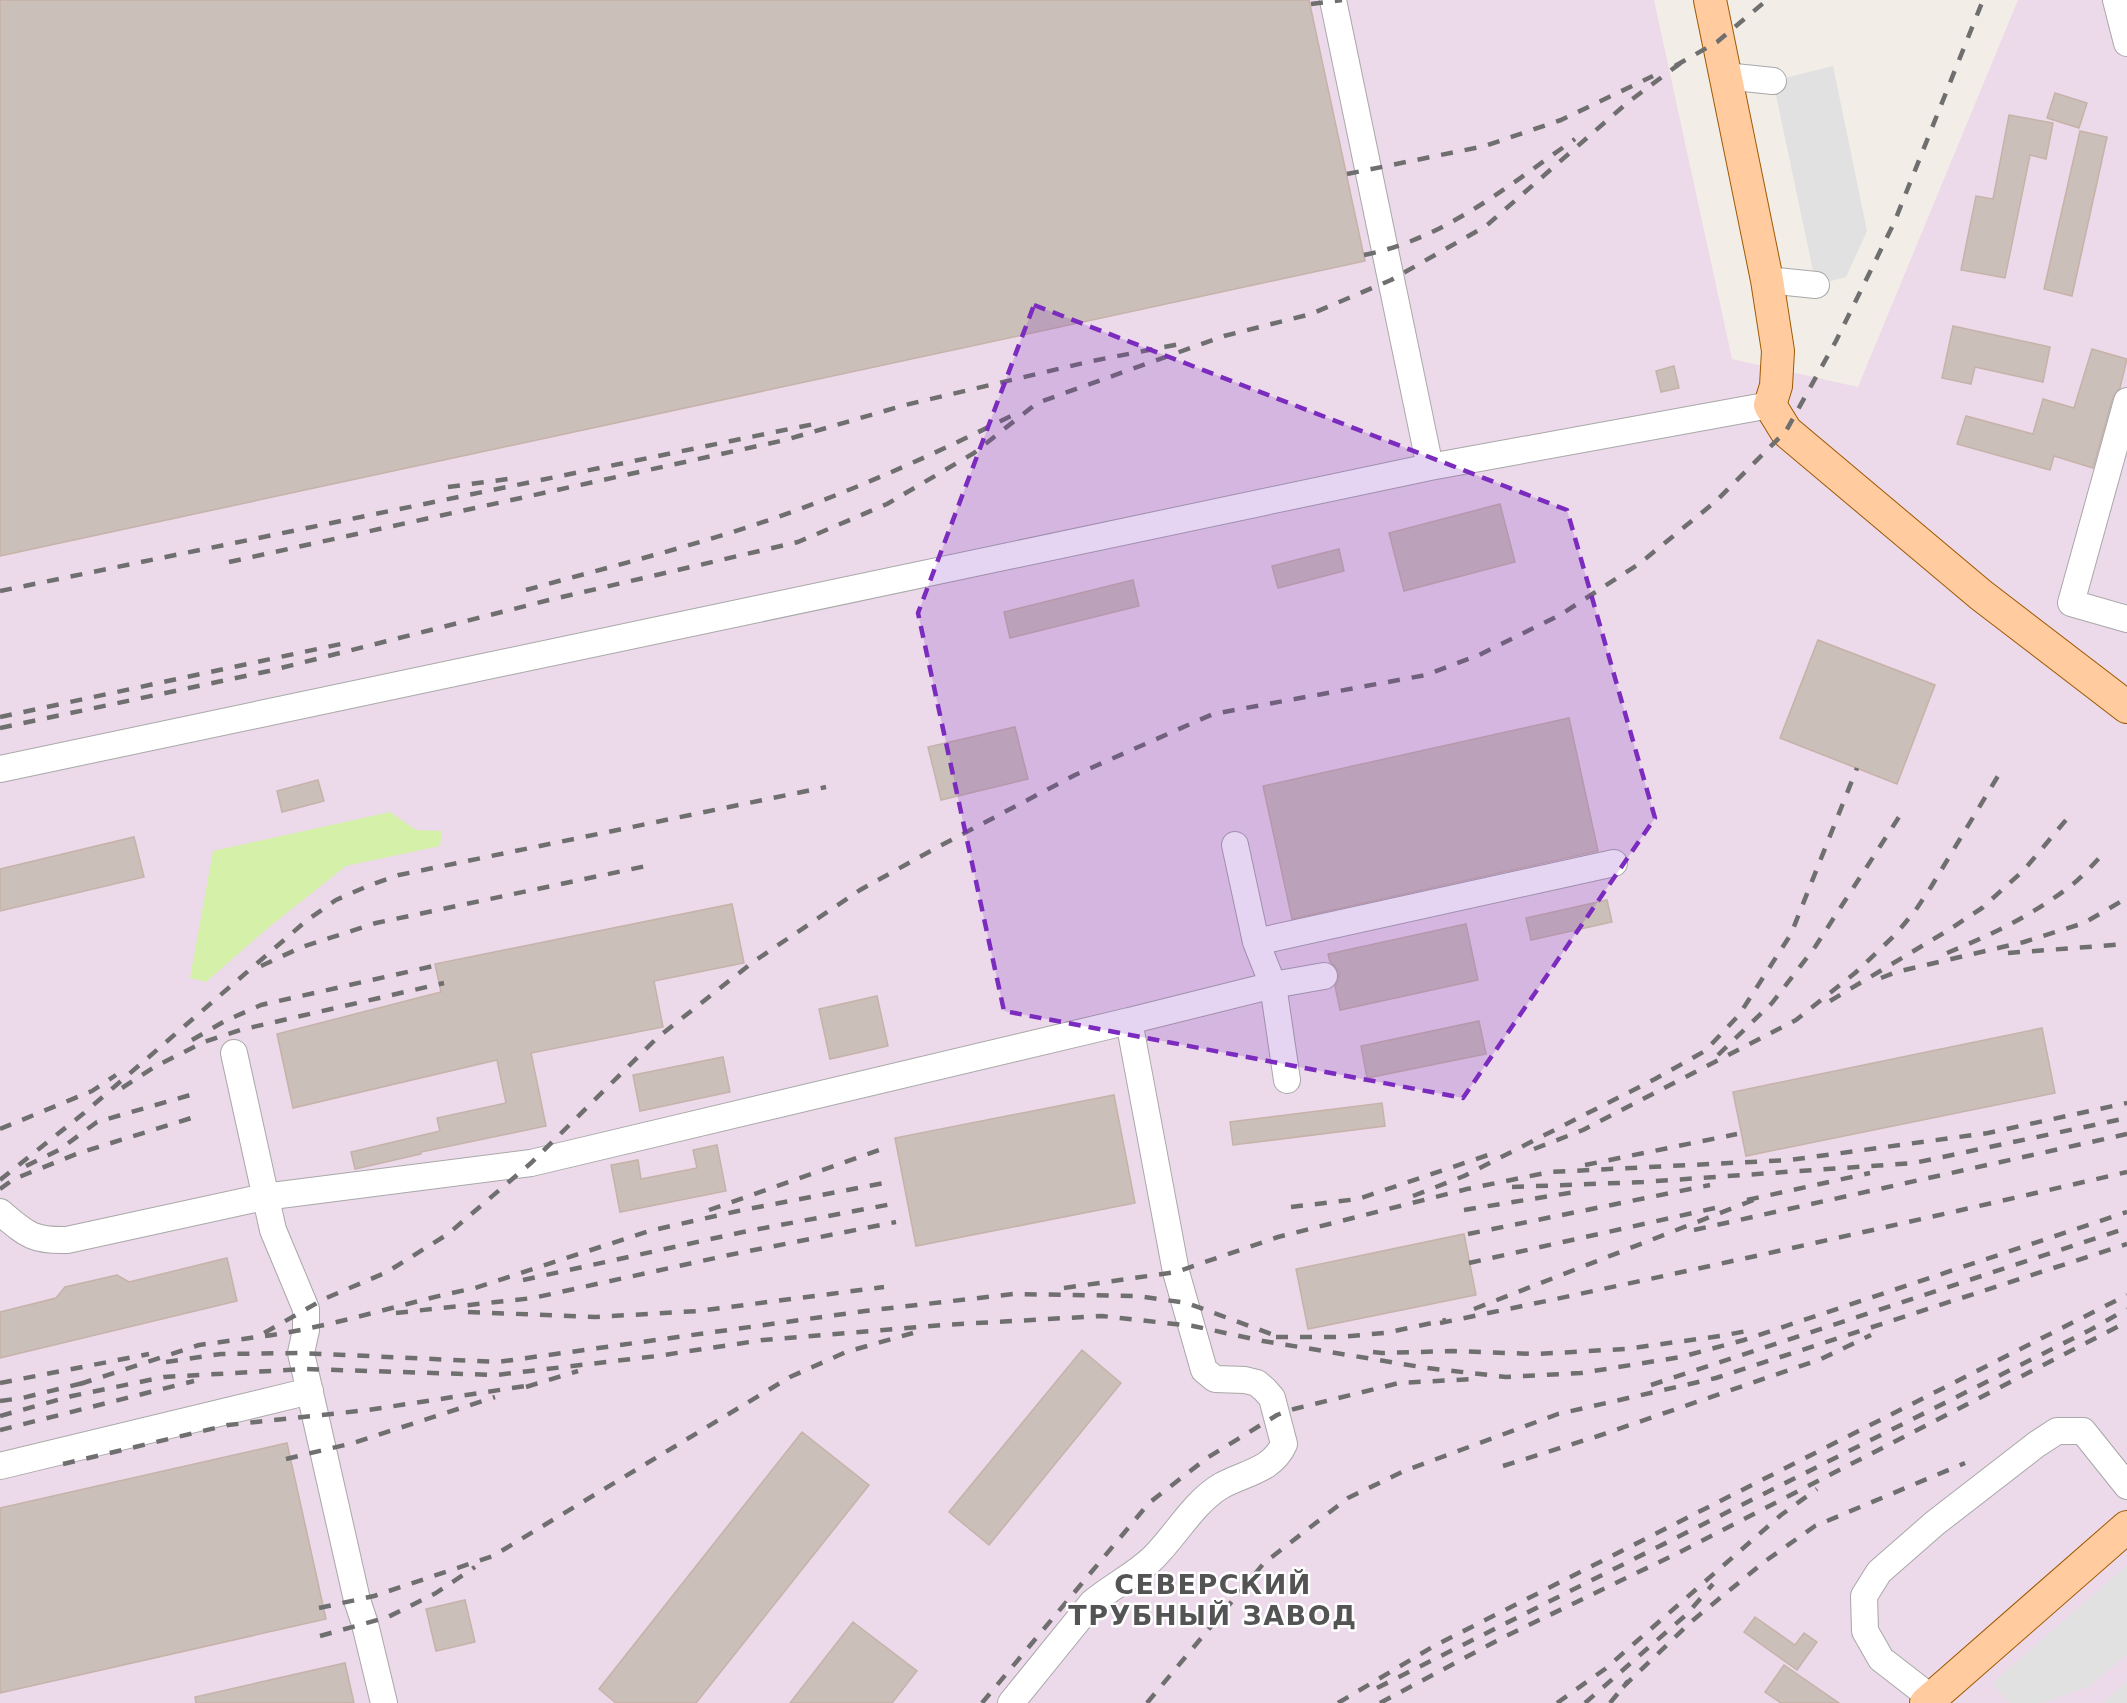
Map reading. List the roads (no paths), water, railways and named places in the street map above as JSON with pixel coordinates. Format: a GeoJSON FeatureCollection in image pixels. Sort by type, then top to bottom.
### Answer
{"type":"FeatureCollection","features":[{"type":"Feature","properties":{"kind":"main road"},"geometry":{"type":"LineString","coordinates":[[1710,0],[1767,280],[1779,351],[1776,386],[1770,405],[1786,431],[1981,595],[2127,707]]}},
{"type":"Feature","properties":{"kind":"main road"},"geometry":{"type":"LineString","coordinates":[[1928,1700],[2127,1527]]}},
{"type":"Feature","properties":{"kind":"street"},"geometry":{"type":"LineString","coordinates":[[1333,0],[1431,467]]}},
{"type":"Feature","properties":{"kind":"street"},"geometry":{"type":"LineString","coordinates":[[2116,0],[2127,43]]}},
{"type":"Feature","properties":{"kind":"street"},"geometry":{"type":"LineString","coordinates":[[1725,76],[1773,81]]}},
{"type":"Feature","properties":{"kind":"street"},"geometry":{"type":"LineString","coordinates":[[1767,280],[1816,285]]}},
{"type":"Feature","properties":{"kind":"street"},"geometry":{"type":"LineString","coordinates":[[2127,401],[2071,603],[2127,619]]}},
{"type":"Feature","properties":{"kind":"street"},"geometry":{"type":"LineString","coordinates":[[0,770],[1431,467],[1770,405]]}},
{"type":"Feature","properties":{"kind":"street"},"geometry":{"type":"LineString","coordinates":[[1235,845],[1256,942],[1273,985],[1287,1080]]}},
{"type":"Feature","properties":{"kind":"street"},"geometry":{"type":"LineString","coordinates":[[1256,942],[1614,863]]}},
{"type":"Feature","properties":{"kind":"street"},"geometry":{"type":"LineString","coordinates":[[0,1212],[22,1231],[43,1241],[67,1240],[264,1197],[531,1163],[1273,985],[1324,976]]}},
{"type":"Feature","properties":{"kind":"street"},"geometry":{"type":"LineString","coordinates":[[1011,1703],[1092,1603],[1153,1558],[1212,1493],[1274,1461],[1284,1444],[1272,1398],[1265,1390],[1257,1383],[1245,1380],[1215,1379],[1209,1375],[1202,1364],[1187,1303],[1176,1272],[1129,1021]]}},
{"type":"Feature","properties":{"kind":"street"},"geometry":{"type":"LineString","coordinates":[[234,1053],[273,1230],[306,1309],[306,1330],[301,1353],[357,1600],[384,1703]]}},
{"type":"Feature","properties":{"kind":"street"},"geometry":{"type":"LineString","coordinates":[[0,1466],[310,1390]]}},
{"type":"Feature","properties":{"kind":"street"},"geometry":{"type":"LineString","coordinates":[[1928,1700],[1881,1659],[1865,1631],[1864,1596],[1879,1572],[1935,1523],[2057,1431],[2083,1431],[2127,1486]]}},
{"type":"Feature","properties":{"kind":"railway"},"geometry":{"type":"LineString","coordinates":[[1311,4],[1342,0]]}},
{"type":"Feature","properties":{"kind":"railway"},"geometry":{"type":"LineString","coordinates":[[1675,66],[1717,42],[1767,0]]}},
{"type":"Feature","properties":{"kind":"railway"},"geometry":{"type":"LineString","coordinates":[[80,1384],[199,1345],[257,1337],[324,1299],[387,1272],[448,1234],[531,1163],[657,1038],[753,962],[860,890],[936,848],[1075,775],[1213,714],[1426,675],[1479,655],[1560,615],[1639,564],[1715,502],[1786,431],[1836,341],[1894,223],[1983,0]]}},
{"type":"Feature","properties":{"kind":"railway"},"geometry":{"type":"LineString","coordinates":[[0,728],[269,671],[549,600],[798,542],[887,504],[974,453],[1037,403],[1224,336],[1311,314],[1391,280],[1486,226],[1627,103],[1682,62]]}},
{"type":"Feature","properties":{"kind":"railway"},"geometry":{"type":"LineString","coordinates":[[1347,174],[1485,146],[1561,120],[1653,76]]}},
{"type":"Feature","properties":{"kind":"railway"},"geometry":{"type":"LineString","coordinates":[[1364,255],[1422,237],[1449,223],[1501,192],[1575,139]]}},
{"type":"Feature","properties":{"kind":"railway"},"geometry":{"type":"LineString","coordinates":[[229,562],[785,440],[905,405],[1092,361],[1185,343]]}},
{"type":"Feature","properties":{"kind":"railway"},"geometry":{"type":"LineString","coordinates":[[526,590],[683,547],[775,518],[895,470],[1013,415]]}},
{"type":"Feature","properties":{"kind":"railway"},"geometry":{"type":"LineString","coordinates":[[0,591],[814,424]]}},
{"type":"Feature","properties":{"kind":"railway"},"geometry":{"type":"LineString","coordinates":[[448,487],[508,479]]}},
{"type":"Feature","properties":{"kind":"railway"},"geometry":{"type":"LineString","coordinates":[[0,717],[350,642]]}},
{"type":"Feature","properties":{"kind":"railway"},"geometry":{"type":"LineString","coordinates":[[1413,1196],[1464,1176],[1655,1079],[1705,1051],[1739,1015],[1791,934],[1857,768]]}},
{"type":"Feature","properties":{"kind":"railway"},"geometry":{"type":"LineString","coordinates":[[1534,1149],[1583,1130],[1796,1020],[1855,973],[1895,935],[1915,911],[2001,771]]}},
{"type":"Feature","properties":{"kind":"railway"},"geometry":{"type":"LineString","coordinates":[[0,1180],[84,1113],[306,921],[336,900],[399,875],[826,787]]}},
{"type":"Feature","properties":{"kind":"railway"},"geometry":{"type":"LineString","coordinates":[[1830,1001],[1982,908],[2024,870],[2071,814]]}},
{"type":"Feature","properties":{"kind":"railway"},"geometry":{"type":"LineString","coordinates":[[1718,1055],[1772,1003],[1815,947],[1899,817]]}},
{"type":"Feature","properties":{"kind":"railway"},"geometry":{"type":"LineString","coordinates":[[1947,953],[1996,931],[2043,905],[2073,884],[2106,851]]}},
{"type":"Feature","properties":{"kind":"railway"},"geometry":{"type":"LineString","coordinates":[[261,966],[302,947],[376,923],[651,865]]}},
{"type":"Feature","properties":{"kind":"railway"},"geometry":{"type":"LineString","coordinates":[[1881,978],[1896,972],[2024,942],[2084,923],[2127,898]]}},
{"type":"Feature","properties":{"kind":"railway"},"geometry":{"type":"LineString","coordinates":[[2008,953],[2127,944]]}},
{"type":"Feature","properties":{"kind":"railway"},"geometry":{"type":"LineString","coordinates":[[192,1040],[225,1021],[261,1005],[438,965]]}},
{"type":"Feature","properties":{"kind":"railway"},"geometry":{"type":"LineString","coordinates":[[122,1088],[156,1066],[204,1042],[240,1030],[444,983]]}},
{"type":"Feature","properties":{"kind":"railway"},"geometry":{"type":"LineString","coordinates":[[0,1129],[92,1091],[116,1075]]}},
{"type":"Feature","properties":{"kind":"railway"},"geometry":{"type":"LineString","coordinates":[[26,1166],[59,1150],[97,1122],[197,1093]]}},
{"type":"Feature","properties":{"kind":"railway"},"geometry":{"type":"LineString","coordinates":[[1064,1288],[1176,1272],[1278,1237],[1467,1189],[1550,1172],[1790,1160],[1988,1133],[2127,1103]]}},
{"type":"Feature","properties":{"kind":"railway"},"geometry":{"type":"LineString","coordinates":[[0,1189],[14,1179],[79,1153],[201,1115]]}},
{"type":"Feature","properties":{"kind":"railway"},"geometry":{"type":"LineString","coordinates":[[1512,1187],[1643,1182],[1914,1163],[2127,1118]]}},
{"type":"Feature","properties":{"kind":"railway"},"geometry":{"type":"LineString","coordinates":[[1585,1165],[1737,1134]]}},
{"type":"Feature","properties":{"kind":"railway"},"geometry":{"type":"LineString","coordinates":[[1694,1230],[2127,1134]]}},
{"type":"Feature","properties":{"kind":"railway"},"geometry":{"type":"LineString","coordinates":[[709,1210],[888,1147]]}},
{"type":"Feature","properties":{"kind":"railway"},"geometry":{"type":"LineString","coordinates":[[1291,1207],[1358,1199],[1491,1154]]}},
{"type":"Feature","properties":{"kind":"railway"},"geometry":{"type":"LineString","coordinates":[[1440,1323],[1784,1250],[2127,1172]]}},
{"type":"Feature","properties":{"kind":"railway"},"geometry":{"type":"LineString","coordinates":[[1747,1200],[1870,1173]]}},
{"type":"Feature","properties":{"kind":"railway"},"geometry":{"type":"LineString","coordinates":[[265,1336],[345,1320],[475,1288],[649,1231],[889,1182]]}},
{"type":"Feature","properties":{"kind":"railway"},"geometry":{"type":"LineString","coordinates":[[1468,1234],[1710,1185]]}},
{"type":"Feature","properties":{"kind":"railway"},"geometry":{"type":"LineString","coordinates":[[1464,1210],[1581,1191]]}},
{"type":"Feature","properties":{"kind":"railway"},"geometry":{"type":"LineString","coordinates":[[1474,1309],[1756,1199]]}},
{"type":"Feature","properties":{"kind":"railway"},"geometry":{"type":"LineString","coordinates":[[523,1280],[743,1232],[892,1204]]}},
{"type":"Feature","properties":{"kind":"railway"},"geometry":{"type":"LineString","coordinates":[[1469,1263],[1715,1208]]}},
{"type":"Feature","properties":{"kind":"railway"},"geometry":{"type":"LineString","coordinates":[[0,1416],[72,1396],[164,1377],[305,1369],[496,1375],[657,1356],[763,1340],[942,1325],[1102,1316],[1193,1326],[1263,1341],[1427,1368],[1506,1377],[1581,1373],[1681,1357],[1744,1340],[2127,1212]]}},
{"type":"Feature","properties":{"kind":"railway"},"geometry":{"type":"LineString","coordinates":[[396,1313],[533,1298],[729,1255],[896,1222]]}},
{"type":"Feature","properties":{"kind":"railway"},"geometry":{"type":"LineString","coordinates":[[1651,1385],[2127,1228]]}},
{"type":"Feature","properties":{"kind":"railway"},"geometry":{"type":"LineString","coordinates":[[1147,1703],[1264,1563],[1348,1498],[1404,1471],[1558,1414],[1716,1378],[2127,1244]]}},
{"type":"Feature","properties":{"kind":"railway"},"geometry":{"type":"LineString","coordinates":[[468,1312],[596,1317],[698,1311],[884,1287]]}},
{"type":"Feature","properties":{"kind":"railway"},"geometry":{"type":"LineString","coordinates":[[166,1362],[221,1354],[301,1353],[498,1362],[865,1311],[1013,1294],[1137,1296],[1187,1303],[1282,1338]]}},
{"type":"Feature","properties":{"kind":"railway"},"geometry":{"type":"LineString","coordinates":[[1338,1703],[1434,1646],[2127,1295]]}},
{"type":"Feature","properties":{"kind":"railway"},"geometry":{"type":"LineString","coordinates":[[1377,1688],[2090,1330],[2127,1309]]}},
{"type":"Feature","properties":{"kind":"railway"},"geometry":{"type":"LineString","coordinates":[[1276,1337],[1338,1337],[1385,1333],[1446,1320]]}},
{"type":"Feature","properties":{"kind":"railway"},"geometry":{"type":"LineString","coordinates":[[1380,1703],[1502,1638],[1680,1552],[2127,1322]]}},
{"type":"Feature","properties":{"kind":"railway"},"geometry":{"type":"LineString","coordinates":[[1373,1352],[1452,1351],[1536,1354],[1625,1349],[1747,1331]]}},
{"type":"Feature","properties":{"kind":"railway"},"geometry":{"type":"LineString","coordinates":[[319,1608],[374,1596],[493,1556],[790,1377],[846,1352],[913,1333]]}},
{"type":"Feature","properties":{"kind":"railway"},"geometry":{"type":"LineString","coordinates":[[1503,1466],[1598,1436],[1821,1359],[1871,1335]]}},
{"type":"Feature","properties":{"kind":"railway"},"geometry":{"type":"LineString","coordinates":[[0,1383],[149,1354]]}},
{"type":"Feature","properties":{"kind":"railway"},"geometry":{"type":"LineString","coordinates":[[526,1387],[578,1371]]}},
{"type":"Feature","properties":{"kind":"railway"},"geometry":{"type":"LineString","coordinates":[[982,1703],[1149,1503],[1207,1458],[1277,1415],[1294,1409],[1399,1383],[1473,1379]]}},
{"type":"Feature","properties":{"kind":"railway"},"geometry":{"type":"LineString","coordinates":[[0,1430],[194,1381]]}},
{"type":"Feature","properties":{"kind":"railway"},"geometry":{"type":"LineString","coordinates":[[0,1401],[87,1382]]}},
{"type":"Feature","properties":{"kind":"railway"},"geometry":{"type":"LineString","coordinates":[[63,1464],[228,1425],[368,1410],[532,1385]]}},
{"type":"Feature","properties":{"kind":"railway"},"geometry":{"type":"LineString","coordinates":[[286,1459],[353,1443],[495,1397]]}},
{"type":"Feature","properties":{"kind":"railway"},"geometry":{"type":"LineString","coordinates":[[1623,1687],[1692,1621],[1764,1562],[1815,1526],[1965,1463]]}},
{"type":"Feature","properties":{"kind":"railway"},"geometry":{"type":"LineString","coordinates":[[1557,1703],[1605,1669],[1781,1515],[1817,1489]]}},
{"type":"Feature","properties":{"kind":"railway"},"geometry":{"type":"LineString","coordinates":[[320,1636],[388,1617],[436,1593],[475,1567]]}},
{"type":"Feature","properties":{"kind":"railway"},"geometry":{"type":"LineString","coordinates":[[1585,1703],[1687,1614],[1713,1584]]}},
{"type":"Feature","properties":{"kind":"railway"},"geometry":{"type":"LineString","coordinates":[[1610,1703],[1628,1681]]}},
{"type":"Feature","properties":{"kind":"district","name":"СЕВЕРСКИЙ ТРУБНЫЙ ЗАВОД"},"geometry":{"type":"Point","coordinates":[1213,1600]}}]}
